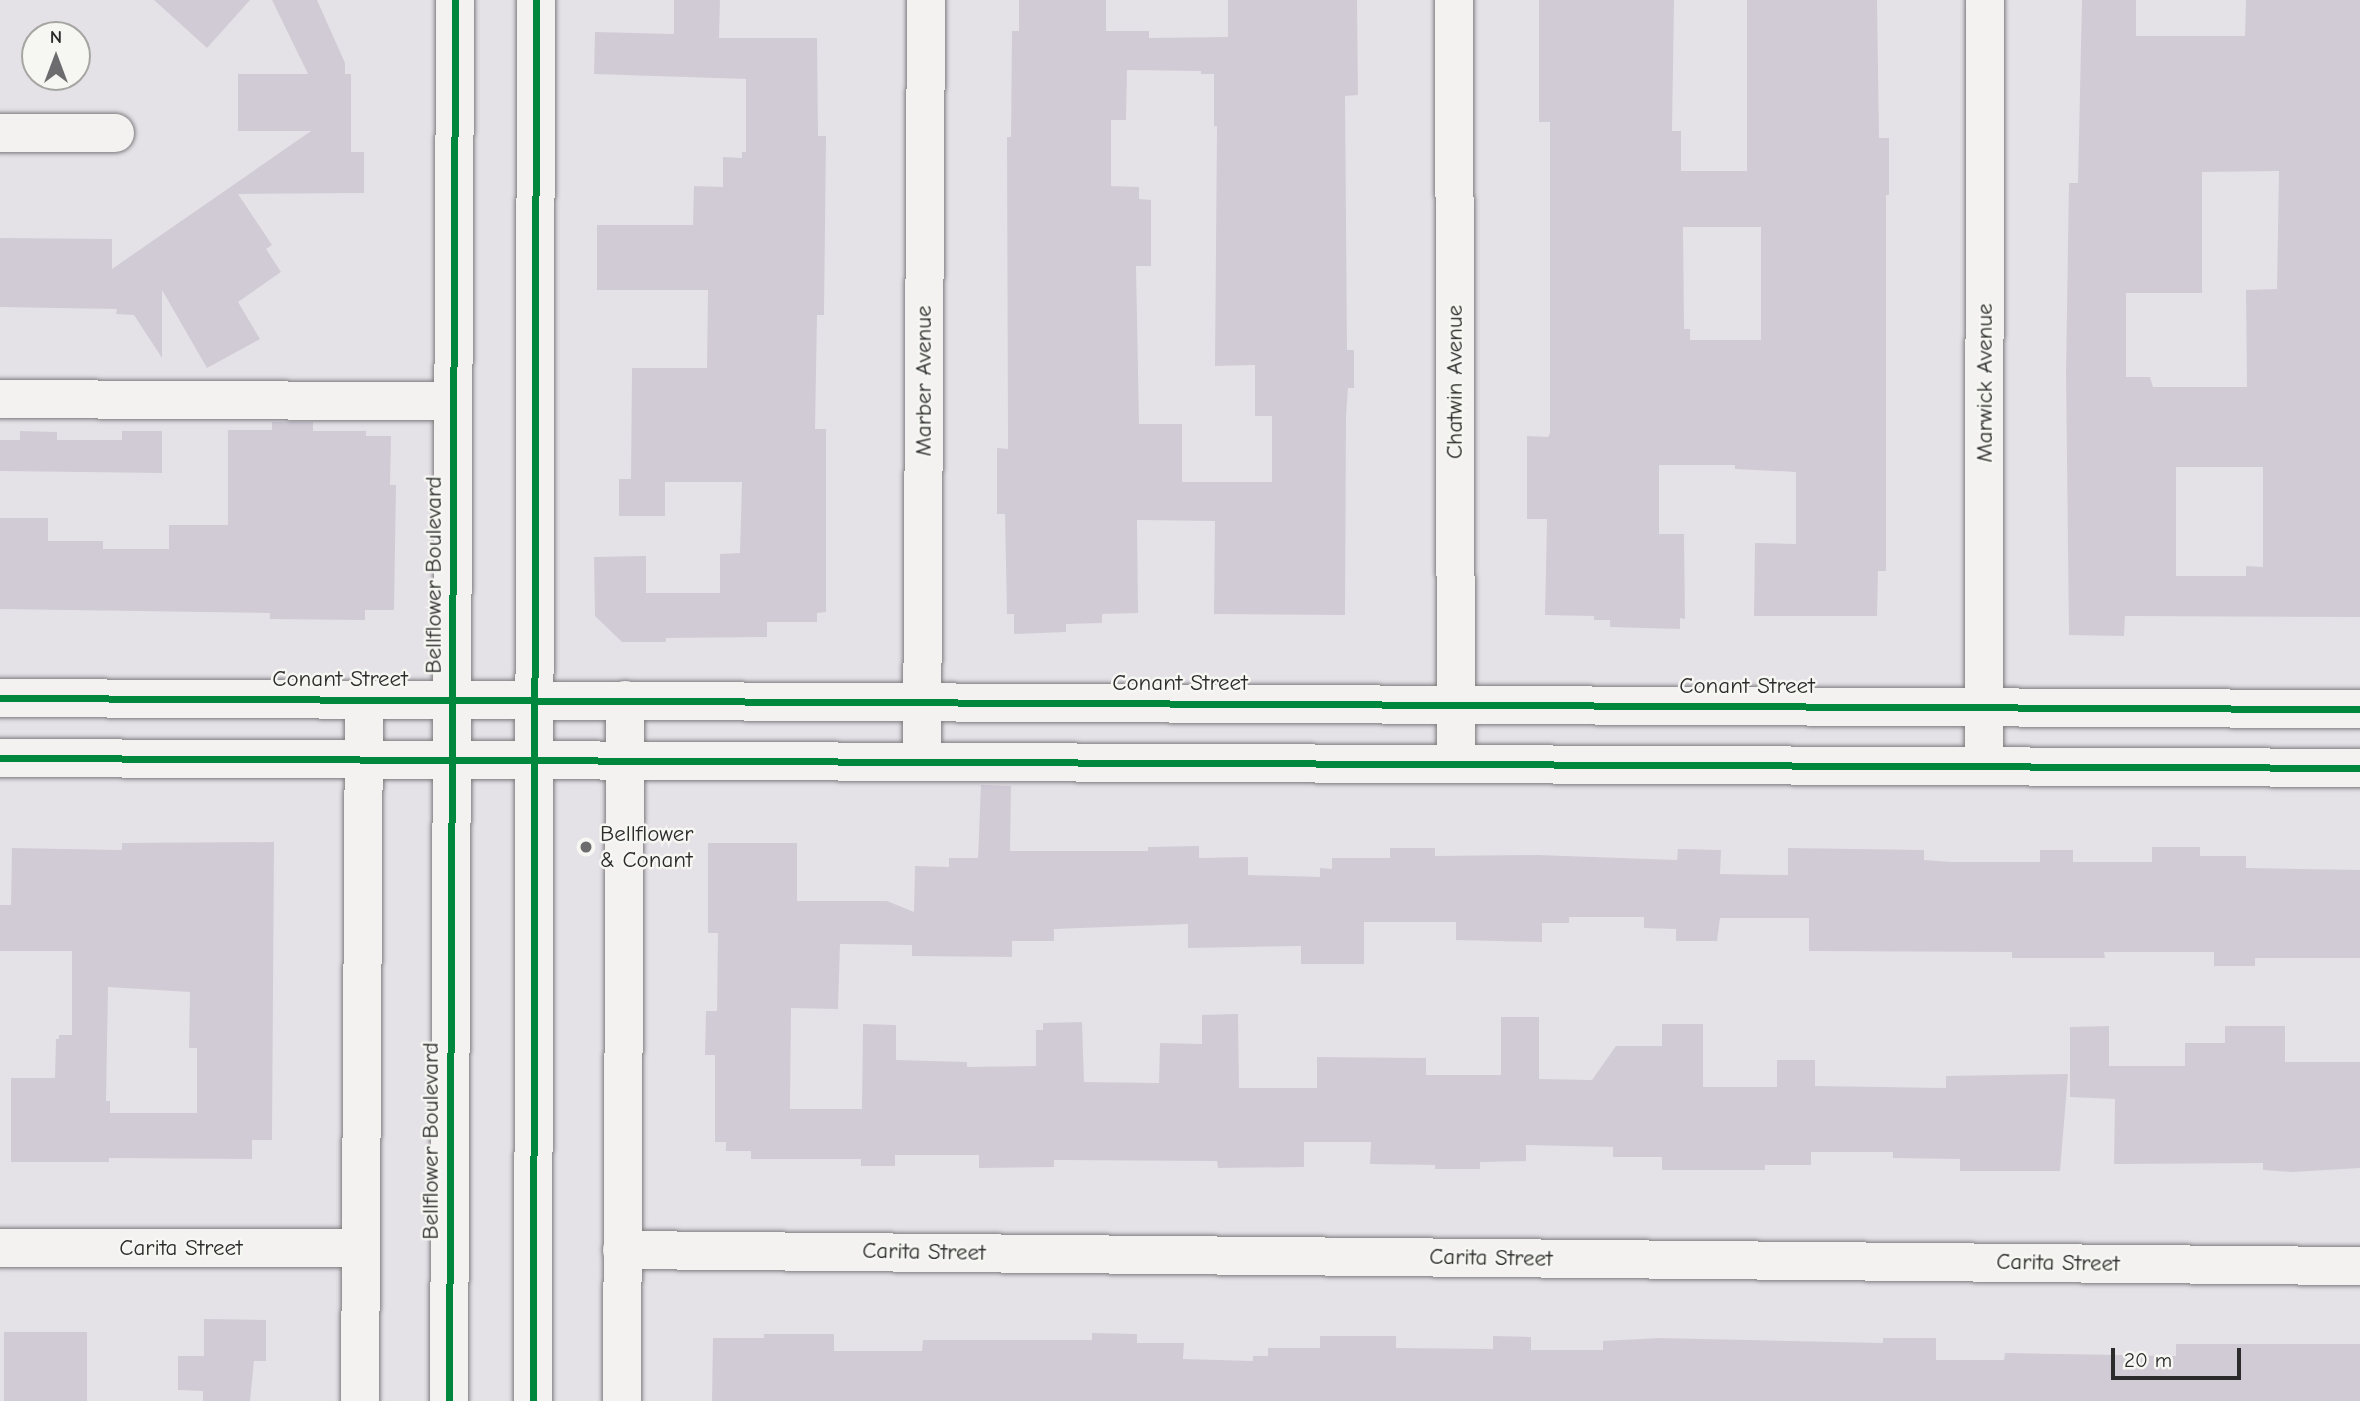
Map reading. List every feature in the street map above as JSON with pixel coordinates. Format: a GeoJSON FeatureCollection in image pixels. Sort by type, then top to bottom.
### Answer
{"type":"FeatureCollection","features":[{"type":"Feature","properties":{"kind":"street","name":"Bellflower Boulevard"},"geometry":{"type":"LineString","coordinates":[[449,1401],[454,760],[455,0]]}},
{"type":"Feature","properties":{"kind":"street"},"geometry":{"type":"LineString","coordinates":[[533,1401],[537,699],[536,0]]}},
{"type":"Feature","properties":{"kind":"street","name":"Marber Avenue"},"geometry":{"type":"LineString","coordinates":[[922,762],[926,0]]}},
{"type":"Feature","properties":{"kind":"street","name":"Chatwin Avenue"},"geometry":{"type":"LineString","coordinates":[[1454,0],[1456,764]]}},
{"type":"Feature","properties":{"kind":"street","name":"Marwick Avenue"},"geometry":{"type":"LineString","coordinates":[[1984,766],[1985,0]]}},
{"type":"Feature","properties":{"kind":"street"},"geometry":{"type":"LineString","coordinates":[[0,133],[115,133]]}},
{"type":"Feature","properties":{"kind":"street"},"geometry":{"type":"LineString","coordinates":[[0,399],[453,401]]}},
{"type":"Feature","properties":{"kind":"street","name":"Conant Street"},"geometry":{"type":"LineString","coordinates":[[0,698],[2360,709]]}},
{"type":"Feature","properties":{"kind":"street"},"geometry":{"type":"LineString","coordinates":[[360,1401],[364,699]]}},
{"type":"Feature","properties":{"kind":"street"},"geometry":{"type":"LineString","coordinates":[[622,1401],[625,699]]}},
{"type":"Feature","properties":{"kind":"street"},"geometry":{"type":"LineString","coordinates":[[0,758],[2360,768]]}},
{"type":"Feature","properties":{"kind":"street","name":"Carita Street"},"geometry":{"type":"LineString","coordinates":[[0,1248],[361,1248]]}},
{"type":"Feature","properties":{"kind":"street","name":"Carita Street"},"geometry":{"type":"LineString","coordinates":[[622,1250],[2360,1266]]}},
{"type":"Feature","properties":{"kind":"building"},"geometry":{"type":"Polygon","coordinates":[[[154,0],[250,0],[207,48],[154,0]]]}},
{"type":"Feature","properties":{"kind":"building"},"geometry":{"type":"Polygon","coordinates":[[[272,0],[317,0],[345,63],[345,74],[351,74],[351,152],[364,152],[364,193],[238,194],[272,245],[266,249],[281,272],[238,302],[260,339],[207,368],[162,290],[162,358],[134,315],[116,314],[117,309],[0,307],[0,238],[112,239],[112,269],[311,131],[238,131],[238,74],[308,74],[272,0]]]}},
{"type":"Feature","properties":{"kind":"building"},"geometry":{"type":"Polygon","coordinates":[[[674,0],[720,0],[719,38],[817,38],[818,136],[826,136],[824,315],[817,315],[815,429],[826,429],[826,612],[817,613],[817,622],[767,622],[767,637],[666,638],[666,642],[622,642],[595,616],[594,557],[646,556],[646,593],[720,593],[720,554],[740,553],[742,482],[665,482],[665,516],[619,516],[619,479],[631,479],[632,368],[707,368],[708,290],[597,290],[597,225],[693,225],[694,186],[723,187],[723,157],[742,158],[742,152],[746,152],[746,79],[594,74],[595,32],[674,34],[674,0]]]}},
{"type":"Feature","properties":{"kind":"building"},"geometry":{"type":"Polygon","coordinates":[[[1019,0],[1106,0],[1106,31],[1149,31],[1149,38],[1228,37],[1228,0],[1357,0],[1358,95],[1345,96],[1347,350],[1354,350],[1354,388],[1348,388],[1346,416],[1345,615],[1214,614],[1215,521],[1137,520],[1138,613],[1102,614],[1102,623],[1066,624],[1066,632],[1014,634],[1014,614],[1007,614],[1005,514],[997,514],[997,448],[1008,449],[1007,137],[1011,137],[1012,31],[1019,31],[1019,0]],[[1127,70],[1126,120],[1111,120],[1111,186],[1139,187],[1139,199],[1151,200],[1151,266],[1136,266],[1139,424],[1182,424],[1182,482],[1272,482],[1272,416],[1255,416],[1255,365],[1215,366],[1217,126],[1214,126],[1214,74],[1201,74],[1201,71],[1127,70]]]}},
{"type":"Feature","properties":{"kind":"building"},"geometry":{"type":"Polygon","coordinates":[[[1539,0],[1674,0],[1672,131],[1681,131],[1681,171],[1747,171],[1747,0],[1877,0],[1879,138],[1889,138],[1889,195],[1886,195],[1886,571],[1878,571],[1877,616],[1754,616],[1755,543],[1796,544],[1796,472],[1735,469],[1735,465],[1659,465],[1659,534],[1684,534],[1685,619],[1680,618],[1680,629],[1610,627],[1610,620],[1594,620],[1594,616],[1545,615],[1547,519],[1527,519],[1527,436],[1548,437],[1550,433],[1550,122],[1539,122],[1539,0]],[[1683,227],[1684,329],[1690,329],[1690,340],[1761,340],[1761,227],[1683,227]]]}},
{"type":"Feature","properties":{"kind":"building"},"geometry":{"type":"Polygon","coordinates":[[[2082,0],[2136,0],[2136,36],[2245,36],[2246,0],[2360,0],[2360,617],[2125,616],[2124,636],[2069,635],[2066,373],[2069,183],[2078,183],[2082,0]],[[2279,171],[2202,172],[2202,293],[2126,293],[2126,377],[2150,377],[2153,387],[2247,387],[2246,290],[2277,289],[2279,171]],[[2176,467],[2176,576],[2246,576],[2246,566],[2263,567],[2263,467],[2176,467]]]}},
{"type":"Feature","properties":{"kind":"building"},"geometry":{"type":"Polygon","coordinates":[[[272,422],[313,422],[313,431],[366,431],[366,436],[391,436],[390,485],[396,485],[394,610],[365,610],[365,620],[270,619],[270,613],[0,609],[0,518],[48,518],[48,541],[103,541],[103,549],[169,549],[169,525],[228,525],[228,430],[272,430],[272,422]]]}},
{"type":"Feature","properties":{"kind":"building"},"geometry":{"type":"Polygon","coordinates":[[[20,431],[57,432],[57,440],[122,440],[122,431],[162,431],[162,473],[0,471],[0,440],[20,440],[20,431]]]}},
{"type":"Feature","properties":{"kind":"building"},"geometry":{"type":"Polygon","coordinates":[[[981,785],[1011,786],[1010,851],[1148,851],[1148,847],[1199,846],[1199,858],[1248,857],[1248,875],[1320,877],[1320,868],[1332,869],[1332,858],[1390,858],[1390,848],[1435,848],[1435,856],[1538,855],[1677,860],[1678,849],[1721,850],[1720,874],[1788,875],[1788,848],[1924,850],[1924,860],[1951,862],[2040,862],[2040,850],[2073,850],[2073,862],[2152,862],[2152,847],[2200,847],[2200,856],[2246,856],[2246,868],[2360,870],[2360,958],[2255,958],[2255,966],[2214,966],[2214,952],[2104,952],[2105,958],[2012,958],[2012,952],[1809,951],[1809,918],[1720,918],[1717,941],[1676,941],[1676,929],[1644,928],[1644,917],[1569,917],[1569,923],[1542,923],[1542,942],[1456,940],[1456,922],[1364,922],[1364,964],[1301,964],[1301,946],[1188,948],[1188,924],[1054,929],[1054,941],[1012,941],[1012,957],[912,956],[912,945],[840,944],[838,1009],[791,1008],[790,1109],[862,1109],[863,1024],[896,1025],[896,1060],[967,1062],[967,1067],[1036,1066],[1036,1030],[1043,1030],[1043,1023],[1082,1022],[1084,1082],[1159,1083],[1160,1043],[1202,1044],[1202,1015],[1238,1014],[1239,1088],[1317,1088],[1317,1057],[1426,1058],[1426,1075],[1501,1075],[1501,1017],[1539,1017],[1539,1079],[1592,1080],[1616,1046],[1662,1046],[1662,1024],[1703,1024],[1703,1087],[1777,1087],[1777,1060],[1815,1060],[1815,1086],[1946,1088],[1946,1076],[2068,1074],[2060,1171],[1960,1171],[1960,1159],[1893,1158],[1893,1152],[1811,1152],[1811,1165],[1765,1165],[1765,1170],[1662,1170],[1662,1157],[1613,1157],[1613,1147],[1526,1145],[1526,1161],[1480,1162],[1480,1169],[1435,1169],[1435,1165],[1370,1164],[1371,1142],[1304,1142],[1304,1167],[1218,1168],[1217,1161],[1054,1160],[1054,1167],[979,1168],[979,1155],[895,1155],[895,1166],[861,1166],[861,1159],[751,1159],[751,1151],[726,1151],[726,1142],[715,1142],[715,1055],[705,1055],[706,1011],[717,1011],[718,933],[708,933],[708,843],[797,843],[797,901],[887,901],[914,912],[915,866],[949,867],[949,858],[978,858],[981,785]]]}},
{"type":"Feature","properties":{"kind":"building"},"geometry":{"type":"Polygon","coordinates":[[[274,842],[272,1140],[252,1140],[252,1159],[109,1158],[109,1162],[11,1162],[11,1078],[55,1078],[56,1039],[59,1039],[59,1035],[72,1035],[72,951],[0,951],[0,905],[11,905],[12,848],[122,850],[122,843],[274,842]],[[108,987],[106,1101],[110,1101],[110,1113],[197,1113],[197,1048],[189,1048],[190,992],[108,987]]]}},
{"type":"Feature","properties":{"kind":"building"},"geometry":{"type":"Polygon","coordinates":[[[2109,1026],[2109,1066],[2185,1066],[2185,1043],[2225,1043],[2225,1026],[2285,1026],[2285,1062],[2360,1062],[2360,1168],[2292,1172],[2263,1170],[2263,1163],[2114,1164],[2115,1099],[2070,1097],[2070,1027],[2109,1026]]]}},
{"type":"Feature","properties":{"kind":"building"},"geometry":{"type":"Polygon","coordinates":[[[204,1319],[266,1320],[266,1361],[254,1361],[250,1401],[203,1401],[203,1391],[178,1390],[178,1356],[204,1356],[204,1319]]]}},
{"type":"Feature","properties":{"kind":"building"},"geometry":{"type":"Polygon","coordinates":[[[4,1332],[87,1332],[87,1401],[4,1401],[4,1332]]]}},
{"type":"Feature","properties":{"kind":"building"},"geometry":{"type":"Polygon","coordinates":[[[1092,1333],[1137,1334],[1137,1343],[1184,1343],[1183,1359],[1253,1361],[1253,1356],[1268,1356],[1268,1348],[1320,1348],[1320,1336],[1396,1336],[1396,1348],[1493,1349],[1493,1336],[1531,1337],[1531,1350],[1603,1350],[1603,1341],[1660,1338],[1883,1343],[1883,1338],[1936,1338],[1936,1360],[2004,1360],[2005,1353],[2176,1356],[2176,1344],[2360,1344],[2360,1401],[712,1401],[713,1338],[764,1338],[764,1334],[834,1334],[834,1351],[922,1351],[923,1340],[1092,1340],[1092,1333]]]}},
{"type":"Feature","properties":{"kind":"cycle path"},"geometry":{"type":"LineString","coordinates":[[449,1401],[455,0]]}},
{"type":"Feature","properties":{"kind":"cycle path"},"geometry":{"type":"LineString","coordinates":[[533,1401],[536,0]]}},
{"type":"Feature","properties":{"kind":"cycle path"},"geometry":{"type":"LineString","coordinates":[[0,698],[2360,709]]}},
{"type":"Feature","properties":{"kind":"cycle path"},"geometry":{"type":"LineString","coordinates":[[0,758],[2360,768]]}},
{"type":"Feature","properties":{"kind":"place","name":"Bellflower & Conant"},"geometry":{"type":"Point","coordinates":[586,847]}}]}
